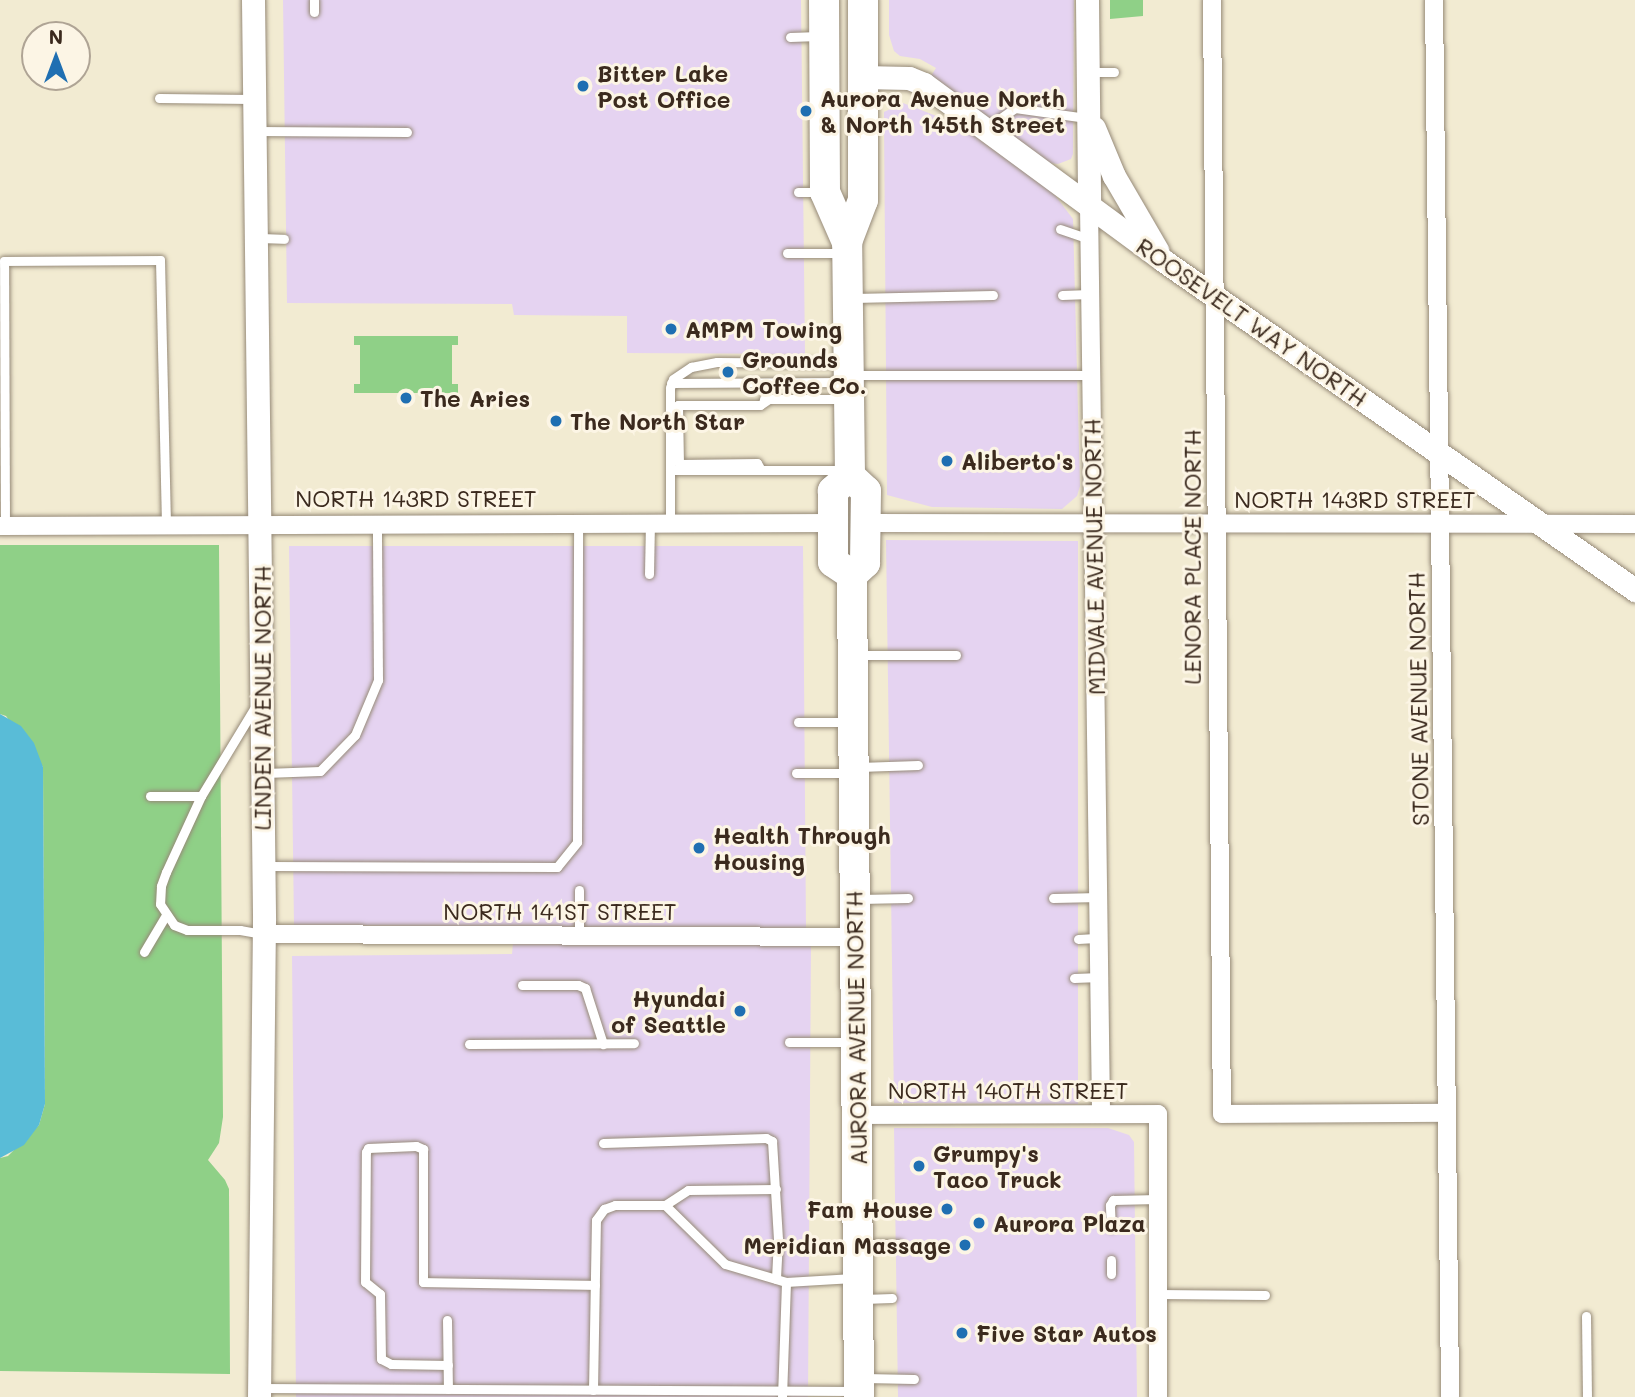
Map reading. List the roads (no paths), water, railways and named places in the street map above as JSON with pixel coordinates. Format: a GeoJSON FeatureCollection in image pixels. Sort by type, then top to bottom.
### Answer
{"type":"FeatureCollection","features":[{"type":"Feature","properties":{"kind":"highway","name":"AURORA AVENUE NORTH"},"geometry":{"type":"LineString","coordinates":[[824,0],[824,36],[811,191],[847,247]]}},
{"type":"Feature","properties":{"kind":"highway","name":"AURORA AVENUE NORTH"},"geometry":{"type":"LineString","coordinates":[[859,1389],[852,575],[865,563],[866,491],[850,473],[847,247],[863,200],[863,0]]}},
{"type":"Feature","properties":{"kind":"highway"},"geometry":{"type":"LineString","coordinates":[[850,473],[833,491],[833,562],[852,575]]}},
{"type":"Feature","properties":{"kind":"street","name":"LINDEN AVENUE NORTH"},"geometry":{"type":"LineString","coordinates":[[253,0],[264,866],[259,1393]]}},
{"type":"Feature","properties":{"kind":"street","name":"MIDVALE AVENUE NORTH"},"geometry":{"type":"LineString","coordinates":[[1087,0],[1092,375],[1091,522],[1100,897],[1101,1114]]}},
{"type":"Feature","properties":{"kind":"street","name":"LENORA PLACE NORTH"},"geometry":{"type":"LineString","coordinates":[[1212,0],[1222,1114],[1447,1113]]}},
{"type":"Feature","properties":{"kind":"street","name":"STONE AVENUE NORTH"},"geometry":{"type":"LineString","coordinates":[[1434,0],[1450,1397]]}},
{"type":"Feature","properties":{"kind":"street","name":"ROOSEVELT WAY NORTH"},"geometry":{"type":"LineString","coordinates":[[862,77],[909,78],[924,84],[1164,261],[1635,590]]}},
{"type":"Feature","properties":{"kind":"street"},"geometry":{"type":"LineString","coordinates":[[1088,113],[1114,176],[1164,261]]}},
{"type":"Feature","properties":{"kind":"street","name":"NORTH 143RD STREET"},"geometry":{"type":"LineString","coordinates":[[2,526],[833,523]]}},
{"type":"Feature","properties":{"kind":"street","name":"NORTH 143RD STREET"},"geometry":{"type":"LineString","coordinates":[[866,523],[1635,524]]}},
{"type":"Feature","properties":{"kind":"street","name":"NORTH 141ST STREET"},"geometry":{"type":"LineString","coordinates":[[264,934],[856,937]]}},
{"type":"Feature","properties":{"kind":"street","name":"NORTH 140TH STREET"},"geometry":{"type":"LineString","coordinates":[[858,1115],[1158,1114],[1158,1199]]}},
{"type":"Feature","properties":{"kind":"street"},"geometry":{"type":"LineString","coordinates":[[1158,1199],[1158,1397]]}},
{"type":"Feature","properties":{"kind":"lane"},"geometry":{"type":"LineString","coordinates":[[314,0],[314,12]]}},
{"type":"Feature","properties":{"kind":"lane"},"geometry":{"type":"LineString","coordinates":[[790,37],[824,36]]}},
{"type":"Feature","properties":{"kind":"lane"},"geometry":{"type":"LineString","coordinates":[[1088,72],[1114,72]]}},
{"type":"Feature","properties":{"kind":"lane"},"geometry":{"type":"LineString","coordinates":[[159,99],[254,99]]}},
{"type":"Feature","properties":{"kind":"lane"},"geometry":{"type":"LineString","coordinates":[[984,130],[1016,108],[1088,113]]}},
{"type":"Feature","properties":{"kind":"lane"},"geometry":{"type":"LineString","coordinates":[[255,131],[407,132]]}},
{"type":"Feature","properties":{"kind":"lane"},"geometry":{"type":"LineString","coordinates":[[1060,229],[1089,239]]}},
{"type":"Feature","properties":{"kind":"lane"},"geometry":{"type":"LineString","coordinates":[[257,238],[284,239]]}},
{"type":"Feature","properties":{"kind":"lane"},"geometry":{"type":"LineString","coordinates":[[788,253],[847,247]]}},
{"type":"Feature","properties":{"kind":"lane"},"geometry":{"type":"LineString","coordinates":[[2,526],[4,261],[160,260],[166,524]]}},
{"type":"Feature","properties":{"kind":"lane"},"geometry":{"type":"LineString","coordinates":[[1062,295],[1090,294]]}},
{"type":"Feature","properties":{"kind":"lane"},"geometry":{"type":"LineString","coordinates":[[848,298],[993,295]]}},
{"type":"Feature","properties":{"kind":"lane"},"geometry":{"type":"LineString","coordinates":[[670,524],[671,383],[680,372],[703,363],[793,363],[849,380]]}},
{"type":"Feature","properties":{"kind":"lane"},"geometry":{"type":"LineString","coordinates":[[793,363],[793,382]]}},
{"type":"Feature","properties":{"kind":"lane"},"geometry":{"type":"LineString","coordinates":[[671,383],[1092,375]]}},
{"type":"Feature","properties":{"kind":"lane"},"geometry":{"type":"LineString","coordinates":[[670,400],[769,399],[849,380]]}},
{"type":"Feature","properties":{"kind":"lane"},"geometry":{"type":"LineString","coordinates":[[761,470],[757,463],[679,464],[678,405],[760,405],[769,399]]}},
{"type":"Feature","properties":{"kind":"lane"},"geometry":{"type":"LineString","coordinates":[[670,470],[850,473]]}},
{"type":"Feature","properties":{"kind":"lane"},"geometry":{"type":"LineString","coordinates":[[263,774],[320,771],[355,735],[378,680],[377,523]]}},
{"type":"Feature","properties":{"kind":"lane"},"geometry":{"type":"LineString","coordinates":[[264,866],[556,867],[577,842],[578,523]]}},
{"type":"Feature","properties":{"kind":"lane"},"geometry":{"type":"LineString","coordinates":[[649,574],[650,523]]}},
{"type":"Feature","properties":{"kind":"lane"},"geometry":{"type":"LineString","coordinates":[[853,655],[956,655]]}},
{"type":"Feature","properties":{"kind":"lane"},"geometry":{"type":"LineString","coordinates":[[262,696],[213,772],[201,796],[160,886],[160,904],[174,925],[187,930],[240,930],[264,934]]}},
{"type":"Feature","properties":{"kind":"lane"},"geometry":{"type":"LineString","coordinates":[[798,722],[853,722]]}},
{"type":"Feature","properties":{"kind":"lane"},"geometry":{"type":"LineString","coordinates":[[796,773],[918,765]]}},
{"type":"Feature","properties":{"kind":"lane"},"geometry":{"type":"LineString","coordinates":[[150,796],[201,796]]}},
{"type":"Feature","properties":{"kind":"lane"},"geometry":{"type":"LineString","coordinates":[[579,890],[579,935]]}},
{"type":"Feature","properties":{"kind":"lane"},"geometry":{"type":"LineString","coordinates":[[1053,898],[1100,897]]}},
{"type":"Feature","properties":{"kind":"lane"},"geometry":{"type":"LineString","coordinates":[[855,899],[908,898]]}},
{"type":"Feature","properties":{"kind":"lane"},"geometry":{"type":"LineString","coordinates":[[144,952],[166,915]]}},
{"type":"Feature","properties":{"kind":"lane"},"geometry":{"type":"LineString","coordinates":[[1078,939],[1100,938]]}},
{"type":"Feature","properties":{"kind":"lane"},"geometry":{"type":"LineString","coordinates":[[1074,978],[1100,977]]}},
{"type":"Feature","properties":{"kind":"lane"},"geometry":{"type":"LineString","coordinates":[[522,985],[578,985],[585,988],[603,1044]]}},
{"type":"Feature","properties":{"kind":"lane"},"geometry":{"type":"LineString","coordinates":[[789,1042],[857,1042]]}},
{"type":"Feature","properties":{"kind":"lane"},"geometry":{"type":"LineString","coordinates":[[469,1044],[634,1043]]}},
{"type":"Feature","properties":{"kind":"lane"},"geometry":{"type":"LineString","coordinates":[[603,1143],[766,1138],[772,1141],[781,1281],[782,1394]]}},
{"type":"Feature","properties":{"kind":"lane"},"geometry":{"type":"LineString","coordinates":[[448,1365],[391,1364],[381,1359],[380,1294],[365,1282],[368,1148],[416,1146],[423,1149],[423,1282],[595,1285]]}},
{"type":"Feature","properties":{"kind":"lane"},"geometry":{"type":"LineString","coordinates":[[593,1390],[596,1220],[604,1209],[615,1205],[665,1205],[688,1190],[776,1189]]}},
{"type":"Feature","properties":{"kind":"lane"},"geometry":{"type":"LineString","coordinates":[[1111,1227],[1110,1205],[1113,1200],[1158,1199]]}},
{"type":"Feature","properties":{"kind":"lane"},"geometry":{"type":"LineString","coordinates":[[665,1205],[725,1264],[781,1281],[858,1288],[892,1298]]}},
{"type":"Feature","properties":{"kind":"lane"},"geometry":{"type":"LineString","coordinates":[[858,1244],[899,1244]]}},
{"type":"Feature","properties":{"kind":"lane"},"geometry":{"type":"LineString","coordinates":[[1111,1260],[1111,1274]]}},
{"type":"Feature","properties":{"kind":"lane"},"geometry":{"type":"LineString","coordinates":[[1158,1294],[1265,1295]]}},
{"type":"Feature","properties":{"kind":"lane"},"geometry":{"type":"LineString","coordinates":[[1586,1316],[1587,1397]]}},
{"type":"Feature","properties":{"kind":"lane"},"geometry":{"type":"LineString","coordinates":[[447,1320],[448,1389]]}},
{"type":"Feature","properties":{"kind":"lane"},"geometry":{"type":"LineString","coordinates":[[259,1393],[448,1389],[782,1394],[859,1389],[914,1379]]}},
{"type":"Feature","properties":{"kind":"water"},"geometry":{"type":"Polygon","coordinates":[[[0,714],[21,726],[34,743],[43,767],[45,1104],[39,1125],[24,1145],[0,1158],[0,714]]]}},
{"type":"Feature","properties":{"kind":"place","name":"Bitter Lake Post Office"},"geometry":{"type":"Point","coordinates":[583,86]}},
{"type":"Feature","properties":{"kind":"place","name":"Aurora Avenue North & North 145th Street"},"geometry":{"type":"Point","coordinates":[806,111]}},
{"type":"Feature","properties":{"kind":"place","name":"AMPM Towing"},"geometry":{"type":"Point","coordinates":[671,329]}},
{"type":"Feature","properties":{"kind":"place","name":"Grounds Coffee Co."},"geometry":{"type":"Point","coordinates":[728,372]}},
{"type":"Feature","properties":{"kind":"place","name":"The Aries"},"geometry":{"type":"Point","coordinates":[406,398]}},
{"type":"Feature","properties":{"kind":"place","name":"The North Star"},"geometry":{"type":"Point","coordinates":[556,421]}},
{"type":"Feature","properties":{"kind":"place","name":"Aliberto's"},"geometry":{"type":"Point","coordinates":[947,461]}},
{"type":"Feature","properties":{"kind":"place","name":"Health Through Housing"},"geometry":{"type":"Point","coordinates":[699,848]}},
{"type":"Feature","properties":{"kind":"place","name":"Hyundai of Seattle"},"geometry":{"type":"Point","coordinates":[740,1011]}},
{"type":"Feature","properties":{"kind":"place","name":"Grumpy's Taco Truck"},"geometry":{"type":"Point","coordinates":[919,1166]}},
{"type":"Feature","properties":{"kind":"place","name":"Fam House"},"geometry":{"type":"Point","coordinates":[947,1209]}},
{"type":"Feature","properties":{"kind":"place","name":"Aurora Plaza"},"geometry":{"type":"Point","coordinates":[979,1223]}},
{"type":"Feature","properties":{"kind":"place","name":"Meridian Massage"},"geometry":{"type":"Point","coordinates":[965,1245]}},
{"type":"Feature","properties":{"kind":"place","name":"Five Star Autos"},"geometry":{"type":"Point","coordinates":[962,1333]}}]}
